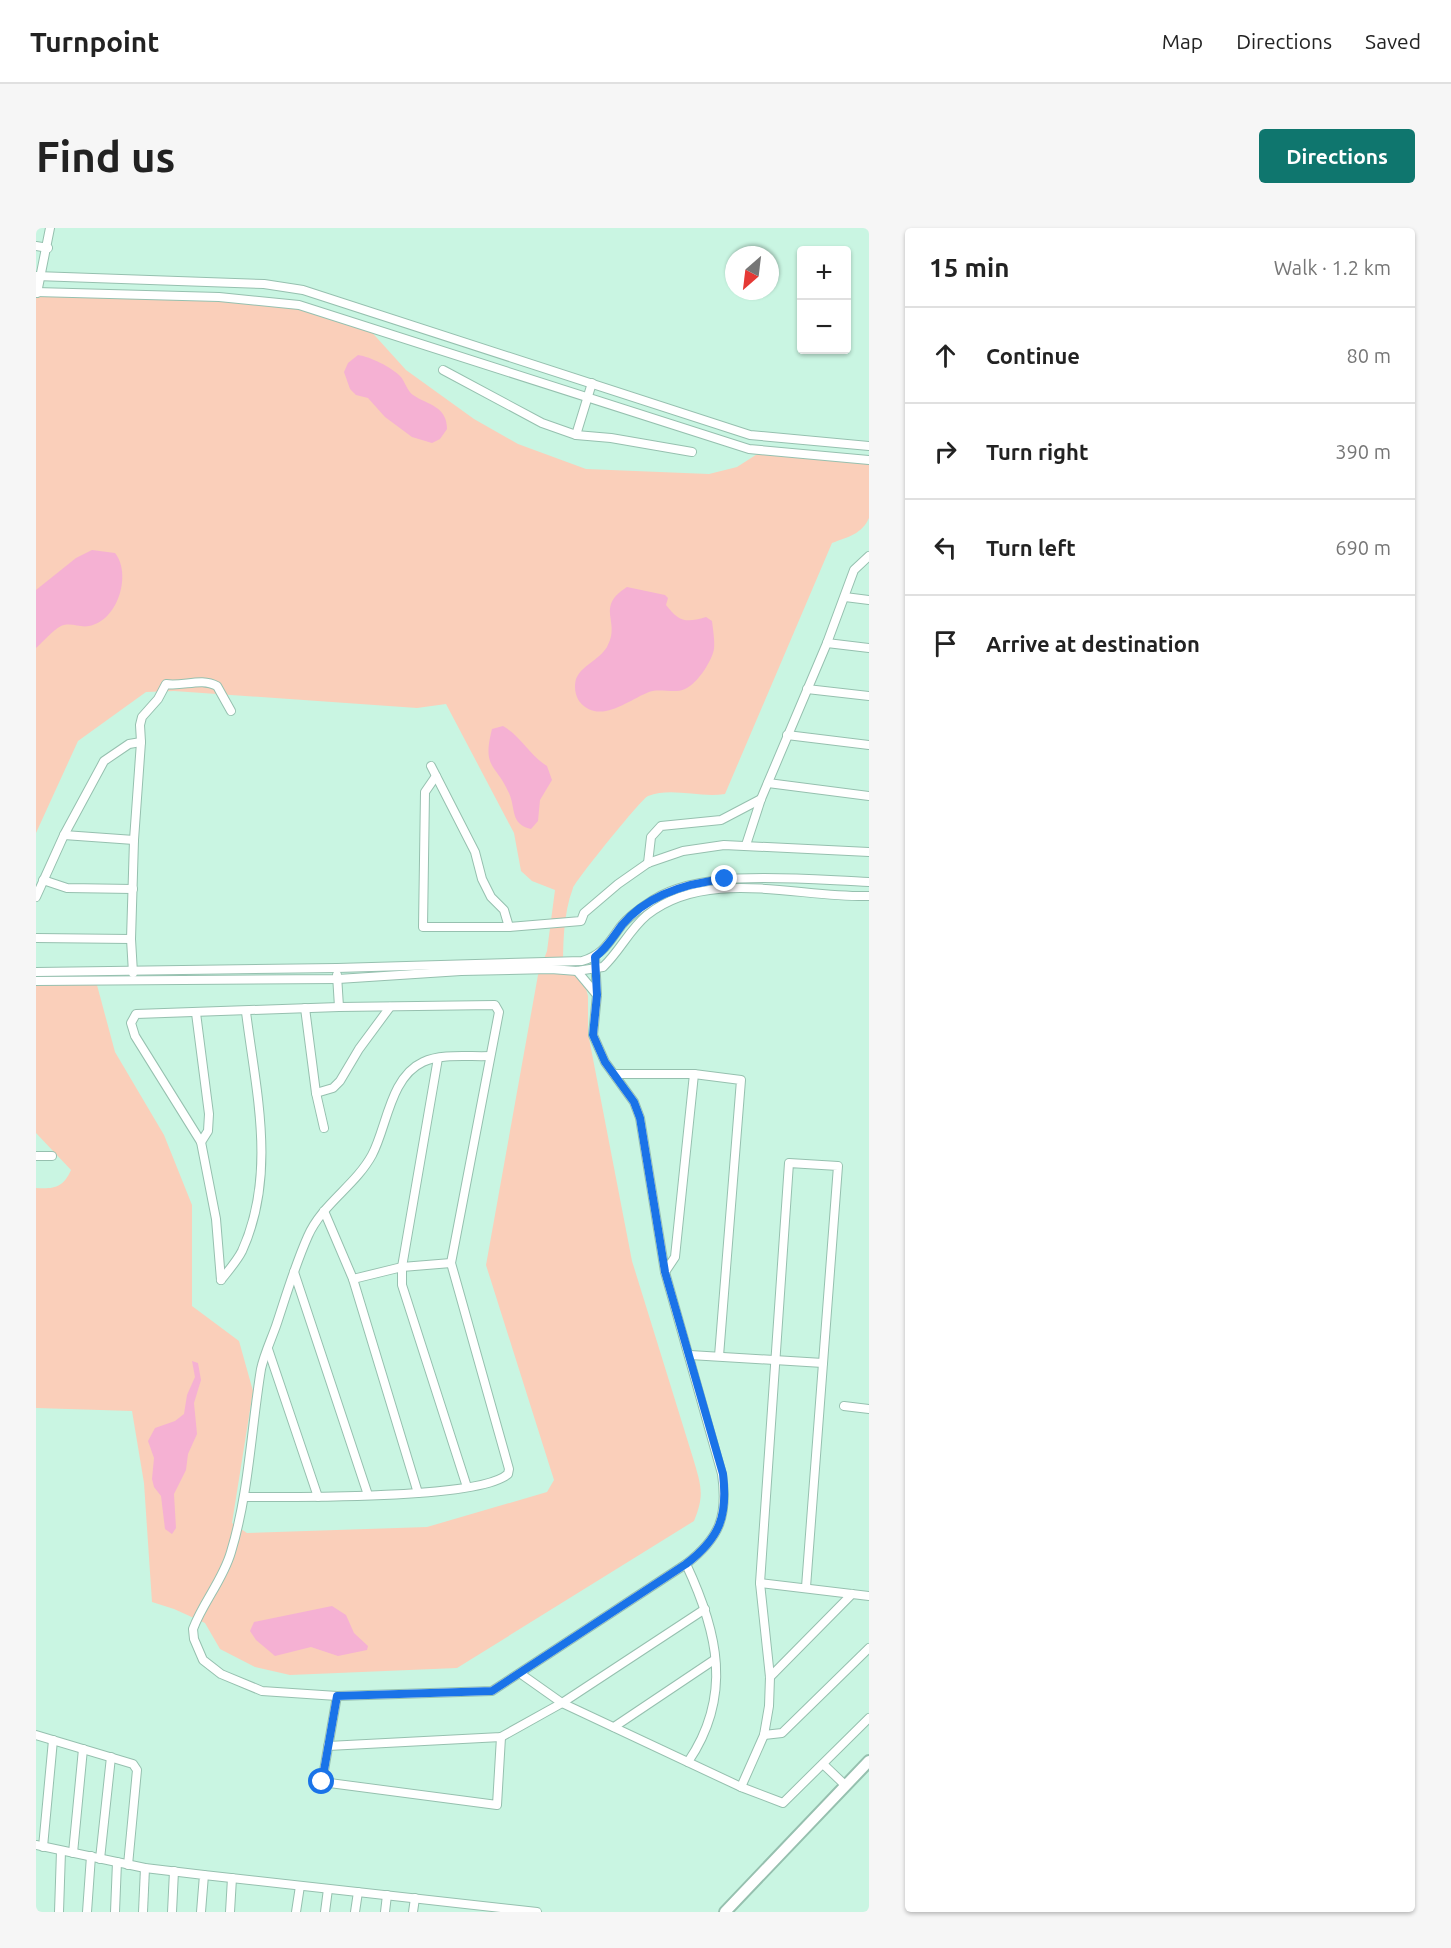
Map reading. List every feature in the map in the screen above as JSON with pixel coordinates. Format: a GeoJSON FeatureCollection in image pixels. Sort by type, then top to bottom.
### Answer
{"type":"FeatureCollection","features":[{"type":"Feature","properties":{"kind":"main road"},"geometry":{"type":"LineString","coordinates":[[724,1912],[869,1761]]}},
{"type":"Feature","properties":{"kind":"street"},"geometry":{"type":"LineString","coordinates":[[50,228],[48,248],[38,277],[37,292],[219,297],[299,305],[749,449],[869,460]]}},
{"type":"Feature","properties":{"kind":"street"},"geometry":{"type":"LineString","coordinates":[[36,246],[48,248]]}},
{"type":"Feature","properties":{"kind":"street"},"geometry":{"type":"LineString","coordinates":[[38,277],[264,284],[303,290],[750,435],[869,446]]}},
{"type":"Feature","properties":{"kind":"street"},"geometry":{"type":"LineString","coordinates":[[443,370],[542,423],[576,435],[612,438],[692,452]]}},
{"type":"Feature","properties":{"kind":"street"},"geometry":{"type":"LineString","coordinates":[[576,435],[592,383]]}},
{"type":"Feature","properties":{"kind":"street"},"geometry":{"type":"LineString","coordinates":[[746,845],[761,799],[827,643],[854,570],[869,556]]}},
{"type":"Feature","properties":{"kind":"street"},"geometry":{"type":"LineString","coordinates":[[845,597],[869,600]]}},
{"type":"Feature","properties":{"kind":"street"},"geometry":{"type":"LineString","coordinates":[[827,643],[869,648]]}},
{"type":"Feature","properties":{"kind":"street"},"geometry":{"type":"LineString","coordinates":[[133,981],[130,939],[142,717],[158,699],[166,684],[211,683],[221,690],[231,711]]}},
{"type":"Feature","properties":{"kind":"street"},"geometry":{"type":"LineString","coordinates":[[807,688],[869,696]]}},
{"type":"Feature","properties":{"kind":"street"},"geometry":{"type":"LineString","coordinates":[[787,735],[869,745]]}},
{"type":"Feature","properties":{"kind":"street"},"geometry":{"type":"LineString","coordinates":[[36,897],[64,835],[104,761],[129,744],[141,742]]}},
{"type":"Feature","properties":{"kind":"street"},"geometry":{"type":"LineString","coordinates":[[431,766],[475,852],[482,879],[491,897],[504,910],[509,927]]}},
{"type":"Feature","properties":{"kind":"street"},"geometry":{"type":"LineString","coordinates":[[435,776],[425,792],[423,927],[509,927],[581,921],[584,914],[618,884],[648,863],[683,851],[724,845],[746,845],[771,849],[869,852]]}},
{"type":"Feature","properties":{"kind":"street"},"geometry":{"type":"LineString","coordinates":[[768,783],[869,796]]}},
{"type":"Feature","properties":{"kind":"street"},"geometry":{"type":"LineString","coordinates":[[648,863],[651,837],[661,826],[721,820],[761,799]]}},
{"type":"Feature","properties":{"kind":"street"},"geometry":{"type":"LineString","coordinates":[[64,835],[134,840]]}},
{"type":"Feature","properties":{"kind":"street"},"geometry":{"type":"LineString","coordinates":[[36,972],[337,968],[582,961],[595,957],[636,912],[668,891],[685,885],[725,879],[869,882]]}},
{"type":"Feature","properties":{"kind":"street"},"geometry":{"type":"LineString","coordinates":[[43,880],[67,888],[134,889]]}},
{"type":"Feature","properties":{"kind":"street"},"geometry":{"type":"LineString","coordinates":[[36,981],[338,979],[461,971],[597,969],[610,960],[629,932],[648,915],[675,898],[700,890],[776,890],[869,896]]}},
{"type":"Feature","properties":{"kind":"street"},"geometry":{"type":"LineString","coordinates":[[36,938],[130,939]]}},
{"type":"Feature","properties":{"kind":"street"},"geometry":{"type":"LineString","coordinates":[[490,1056],[438,1058],[422,1062],[405,1077],[392,1101],[372,1155],[357,1179],[324,1211],[308,1234],[294,1272],[262,1366],[244,1497],[231,1552],[223,1575],[193,1629],[194,1639],[203,1660],[221,1674],[262,1691],[337,1696],[492,1691],[686,1564],[704,1550],[716,1533],[724,1514],[726,1498],[723,1474],[665,1272],[640,1118],[634,1102],[614,1074],[593,1035],[597,995],[595,957]]}},
{"type":"Feature","properties":{"kind":"street"},"geometry":{"type":"LineString","coordinates":[[337,968],[339,1007]]}},
{"type":"Feature","properties":{"kind":"street"},"geometry":{"type":"LineString","coordinates":[[577,971],[597,995]]}},
{"type":"Feature","properties":{"kind":"street"},"geometry":{"type":"LineString","coordinates":[[244,1497],[418,1493],[467,1487],[504,1477],[509,1469],[451,1263],[499,1012],[492,1004],[136,1014],[131,1023],[135,1036],[201,1142],[216,1219],[221,1280],[242,1253],[253,1223],[264,1151],[246,1012]]}},
{"type":"Feature","properties":{"kind":"street"},"geometry":{"type":"LineString","coordinates":[[316,1094],[333,1088],[340,1082],[359,1049],[390,1007]]}},
{"type":"Feature","properties":{"kind":"street"},"geometry":{"type":"LineString","coordinates":[[305,1008],[316,1094],[324,1128]]}},
{"type":"Feature","properties":{"kind":"street"},"geometry":{"type":"LineString","coordinates":[[196,1013],[209,1113],[208,1131],[201,1142]]}},
{"type":"Feature","properties":{"kind":"street"},"geometry":{"type":"LineString","coordinates":[[438,1058],[402,1267],[402,1285],[467,1487]]}},
{"type":"Feature","properties":{"kind":"street"},"geometry":{"type":"LineString","coordinates":[[614,1074],[694,1074],[741,1080],[719,1356]]}},
{"type":"Feature","properties":{"kind":"street"},"geometry":{"type":"LineString","coordinates":[[665,1272],[675,1257],[694,1074]]}},
{"type":"Feature","properties":{"kind":"street"},"geometry":{"type":"LineString","coordinates":[[36,1156],[52,1156]]}},
{"type":"Feature","properties":{"kind":"street"},"geometry":{"type":"LineString","coordinates":[[741,1787],[764,1735],[769,1706],[770,1677],[760,1583],[789,1163],[838,1166],[806,1587]]}},
{"type":"Feature","properties":{"kind":"street"},"geometry":{"type":"LineString","coordinates":[[324,1211],[352,1279],[418,1493]]}},
{"type":"Feature","properties":{"kind":"street"},"geometry":{"type":"LineString","coordinates":[[352,1279],[402,1267],[451,1263]]}},
{"type":"Feature","properties":{"kind":"street"},"geometry":{"type":"LineString","coordinates":[[294,1272],[368,1495]]}},
{"type":"Feature","properties":{"kind":"street"},"geometry":{"type":"LineString","coordinates":[[268,1348],[318,1497]]}},
{"type":"Feature","properties":{"kind":"street"},"geometry":{"type":"LineString","coordinates":[[690,1355],[823,1363]]}},
{"type":"Feature","properties":{"kind":"street"},"geometry":{"type":"LineString","coordinates":[[844,1406],[869,1409]]}},
{"type":"Feature","properties":{"kind":"street"},"geometry":{"type":"LineString","coordinates":[[686,1564],[705,1609],[717,1682],[714,1710],[703,1740],[688,1762]]}},
{"type":"Feature","properties":{"kind":"street"},"geometry":{"type":"LineString","coordinates":[[760,1583],[869,1596]]}},
{"type":"Feature","properties":{"kind":"street"},"geometry":{"type":"LineString","coordinates":[[770,1677],[852,1594]]}},
{"type":"Feature","properties":{"kind":"street"},"geometry":{"type":"LineString","coordinates":[[328,1746],[501,1737],[562,1703],[705,1609]]}},
{"type":"Feature","properties":{"kind":"street"},"geometry":{"type":"LineString","coordinates":[[764,1735],[783,1734],[869,1648]]}},
{"type":"Feature","properties":{"kind":"street"},"geometry":{"type":"LineString","coordinates":[[614,1726],[714,1660]]}},
{"type":"Feature","properties":{"kind":"street"},"geometry":{"type":"LineString","coordinates":[[521,1674],[562,1703],[741,1787],[783,1803],[869,1719]]}},
{"type":"Feature","properties":{"kind":"street"},"geometry":{"type":"LineString","coordinates":[[337,1696],[322,1782],[497,1805],[501,1737]]}},
{"type":"Feature","properties":{"kind":"street"},"geometry":{"type":"LineString","coordinates":[[36,1735],[134,1764],[137,1770],[128,1865]]}},
{"type":"Feature","properties":{"kind":"street"},"geometry":{"type":"LineString","coordinates":[[54,1740],[40,1846],[146,1868],[415,1898],[474,1909],[534,1912]]}},
{"type":"Feature","properties":{"kind":"street"},"geometry":{"type":"LineString","coordinates":[[73,1853],[83,1749]]}},
{"type":"Feature","properties":{"kind":"street"},"geometry":{"type":"LineString","coordinates":[[100,1858],[111,1757]]}},
{"type":"Feature","properties":{"kind":"street"},"geometry":{"type":"LineString","coordinates":[[823,1764],[845,1785]]}},
{"type":"Feature","properties":{"kind":"street"},"geometry":{"type":"LineString","coordinates":[[59,1912],[61,1851]]}},
{"type":"Feature","properties":{"kind":"street"},"geometry":{"type":"LineString","coordinates":[[87,1912],[91,1856]]}},
{"type":"Feature","properties":{"kind":"street"},"geometry":{"type":"LineString","coordinates":[[115,1912],[117,1862]]}},
{"type":"Feature","properties":{"kind":"street"},"geometry":{"type":"LineString","coordinates":[[143,1912],[146,1868]]}},
{"type":"Feature","properties":{"kind":"street"},"geometry":{"type":"LineString","coordinates":[[172,1912],[174,1871]]}},
{"type":"Feature","properties":{"kind":"street"},"geometry":{"type":"LineString","coordinates":[[201,1912],[204,1875]]}},
{"type":"Feature","properties":{"kind":"street"},"geometry":{"type":"LineString","coordinates":[[230,1912],[232,1878]]}},
{"type":"Feature","properties":{"kind":"street"},"geometry":{"type":"LineString","coordinates":[[296,1912],[300,1886]]}},
{"type":"Feature","properties":{"kind":"street"},"geometry":{"type":"LineString","coordinates":[[325,1912],[328,1889]]}},
{"type":"Feature","properties":{"kind":"street"},"geometry":{"type":"LineString","coordinates":[[355,1912],[358,1892]]}},
{"type":"Feature","properties":{"kind":"street"},"geometry":{"type":"LineString","coordinates":[[385,1912],[387,1895]]}},
{"type":"Feature","properties":{"kind":"street"},"geometry":{"type":"LineString","coordinates":[[413,1912],[415,1898]]}},
{"type":"Feature","properties":{"kind":"street"},"geometry":{"type":"LineString","coordinates":[[444,1912],[446,1902]]}},
{"type":"Feature","properties":{"kind":"shaded area"},"geometry":{"type":"Polygon","coordinates":[[[36,293],[290,305],[368,328],[406,370],[474,419],[518,444],[586,469],[709,474],[737,467],[762,451],[869,461],[869,518],[863,528],[849,537],[832,543],[725,794],[666,792],[648,796],[622,824],[577,882],[573,888],[565,919],[563,974],[574,975],[584,981],[588,996],[588,1033],[632,1261],[698,1476],[701,1490],[700,1504],[694,1521],[457,1668],[290,1675],[255,1667],[220,1649],[205,1623],[152,1602],[144,1483],[132,1411],[36,1408],[36,1188],[48,1188],[61,1184],[71,1170],[36,1133],[36,985],[97,985],[115,1052],[164,1135],[192,1205],[192,1306],[239,1341],[253,1391],[232,1523],[247,1533],[427,1527],[547,1492],[554,1480],[486,1265],[538,975],[547,951],[555,890],[532,881],[521,871],[514,833],[446,704],[417,708],[174,691],[146,692],[78,741],[36,833],[36,293]]]}},
{"type":"Feature","properties":{"kind":"shaded area"},"geometry":{"type":"Polygon","coordinates":[[[358,355],[375,360],[391,369],[402,378],[411,393],[436,407],[444,415],[447,429],[440,439],[432,443],[412,437],[385,417],[368,398],[356,395],[350,389],[344,372],[348,363],[358,355]]]}},
{"type":"Feature","properties":{"kind":"shaded area"},"geometry":{"type":"Polygon","coordinates":[[[92,550],[115,553],[120,562],[122,584],[114,606],[108,615],[89,626],[61,626],[36,648],[36,590],[76,558],[92,550]]]}},
{"type":"Feature","properties":{"kind":"shaded area"},"geometry":{"type":"Polygon","coordinates":[[[627,587],[665,595],[668,598],[666,605],[683,620],[706,617],[712,621],[714,649],[703,672],[685,689],[653,691],[614,709],[595,711],[579,701],[575,690],[576,679],[578,674],[607,647],[612,630],[610,608],[612,602],[627,587]]]}},
{"type":"Feature","properties":{"kind":"shaded area"},"geometry":{"type":"Polygon","coordinates":[[[503,726],[547,766],[552,780],[540,800],[538,821],[531,829],[524,827],[517,820],[509,793],[489,759],[492,729],[503,726]]]}},
{"type":"Feature","properties":{"kind":"shaded area"},"geometry":{"type":"Polygon","coordinates":[[[192,1361],[198,1363],[201,1380],[194,1403],[197,1434],[188,1454],[186,1470],[174,1494],[176,1528],[172,1534],[165,1529],[161,1496],[154,1487],[152,1479],[154,1458],[148,1441],[155,1428],[175,1421],[184,1414],[187,1395],[195,1377],[192,1361]]]}},
{"type":"Feature","properties":{"kind":"shaded area"},"geometry":{"type":"Polygon","coordinates":[[[332,1606],[346,1615],[354,1633],[368,1646],[367,1650],[338,1656],[311,1647],[275,1656],[256,1640],[250,1631],[254,1622],[332,1606]]]}},
{"type":"Feature","properties":{"kind":"route"},"geometry":{"type":"LineString","coordinates":[[322,1782],[337,1696],[492,1691],[686,1564],[704,1550],[716,1533],[724,1514],[726,1498],[723,1474],[665,1272],[640,1118],[626,1088],[605,1062],[593,1035],[597,995],[595,957],[602,952],[623,924],[652,900],[685,885],[725,879]]}}]}
